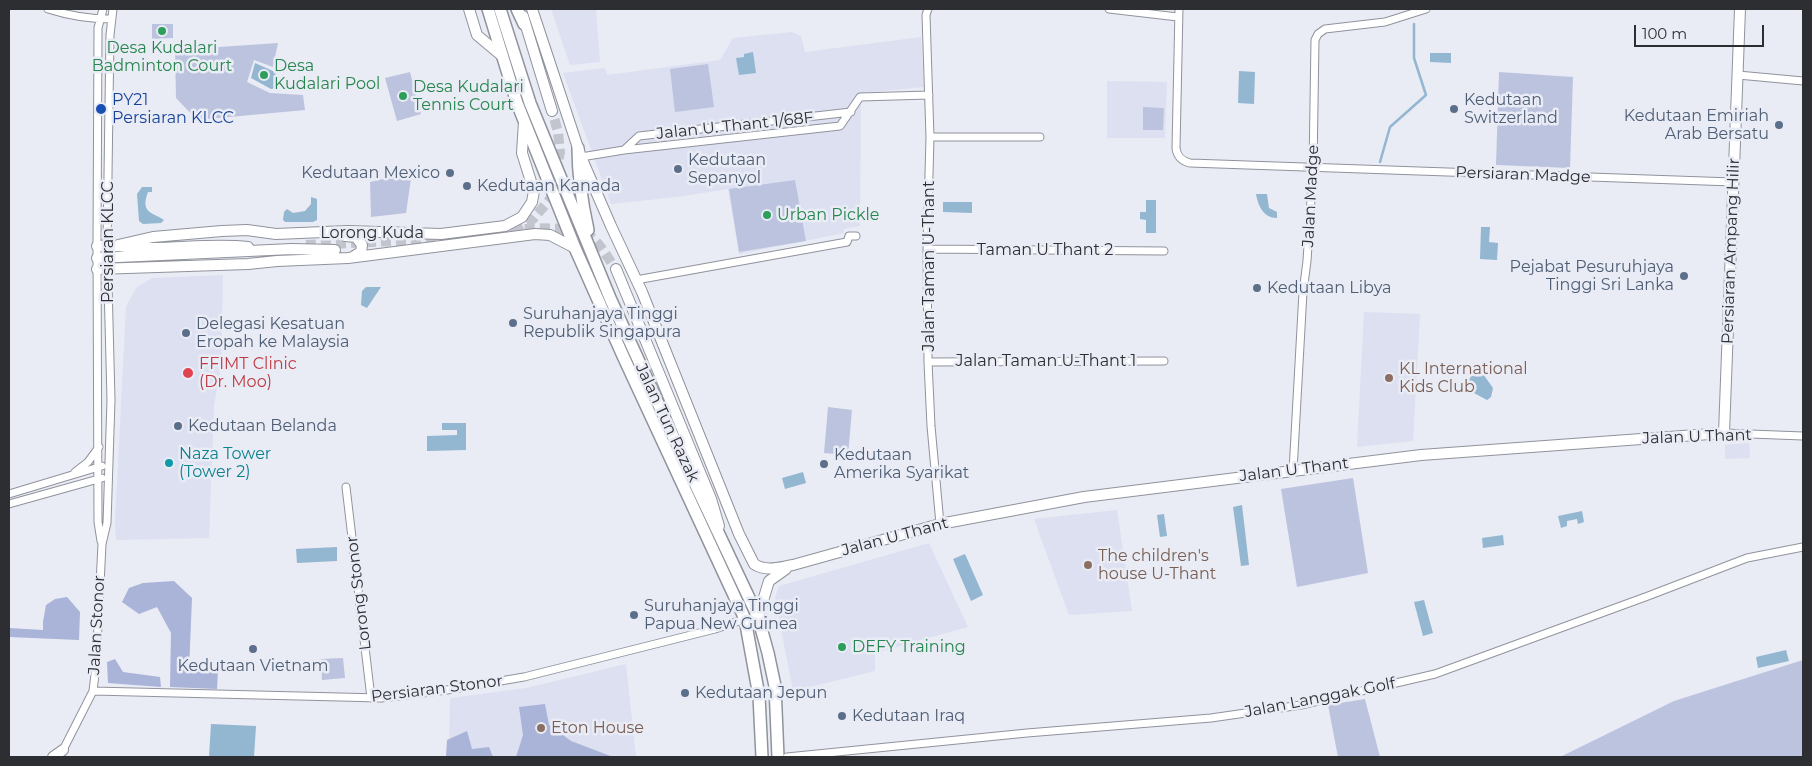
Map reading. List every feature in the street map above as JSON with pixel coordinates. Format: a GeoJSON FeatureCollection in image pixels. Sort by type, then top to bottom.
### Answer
{"type":"FeatureCollection","features":[{"type":"Feature","properties":{"kind":"main road","name":"Jalan Tun Razak"},"geometry":{"type":"LineString","coordinates":[[488,9],[524,121],[575,248],[745,619],[759,696],[762,757]]}},
{"type":"Feature","properties":{"kind":"main road","name":"Jalan Tun Razak"},"geometry":{"type":"LineString","coordinates":[[500,9],[530,103],[595,262],[671,432],[758,617],[775,686],[778,757]]}},
{"type":"Feature","properties":{"kind":"main road"},"geometry":{"type":"LineString","coordinates":[[517,9],[524,24]]}},
{"type":"Feature","properties":{"kind":"main road"},"geometry":{"type":"LineString","coordinates":[[580,152],[578,174],[581,198],[595,262]]}},
{"type":"Feature","properties":{"kind":"street"},"geometry":{"type":"LineString","coordinates":[[48,9],[67,15],[111,19]]}},
{"type":"Feature","properties":{"kind":"street","name":"Persiaran KLCC"},"geometry":{"type":"LineString","coordinates":[[98,479],[102,246],[98,28],[103,9]]}},
{"type":"Feature","properties":{"kind":"street","name":"Persiaran KLCC"},"geometry":{"type":"LineString","coordinates":[[102,246],[111,19],[113,9]]}},
{"type":"Feature","properties":{"kind":"street"},"geometry":{"type":"LineString","coordinates":[[469,9],[477,35],[502,56]]}},
{"type":"Feature","properties":{"kind":"street"},"geometry":{"type":"LineString","coordinates":[[522,9],[524,24],[552,111]]}},
{"type":"Feature","properties":{"kind":"street","name":"Jalan Tun Razak"},"geometry":{"type":"LineString","coordinates":[[532,9],[580,152],[636,280],[740,534]]}},
{"type":"Feature","properties":{"kind":"street","name":"Jalan Taman U-Thant"},"geometry":{"type":"LineString","coordinates":[[928,9],[926,15],[930,137],[927,249],[928,362],[931,426],[940,524]]}},
{"type":"Feature","properties":{"kind":"street"},"geometry":{"type":"LineString","coordinates":[[1109,9],[1178,13]]}},
{"type":"Feature","properties":{"kind":"street","name":"Jalan Madge"},"geometry":{"type":"LineString","coordinates":[[1293,471],[1303,292],[1308,261],[1313,168],[1315,40],[1318,34],[1325,29],[1385,22],[1426,9]]}},
{"type":"Feature","properties":{"kind":"street","name":"Persiaran Ampang Hilir"},"geometry":{"type":"LineString","coordinates":[[1724,433],[1740,9]]}},
{"type":"Feature","properties":{"kind":"street","name":"Persiaran Madge"},"geometry":{"type":"LineString","coordinates":[[1178,13],[1176,148],[1180,158],[1190,163],[1733,182]]}},
{"type":"Feature","properties":{"kind":"street"},"geometry":{"type":"LineString","coordinates":[[1738,75],[1803,82]]}},
{"type":"Feature","properties":{"kind":"street","name":"Jalan U. Thant 1/68F"},"geometry":{"type":"LineString","coordinates":[[580,152],[624,150],[840,126],[860,98],[929,95]]}},
{"type":"Feature","properties":{"kind":"street","name":"Jalan U. Thant 1/68F"},"geometry":{"type":"LineString","coordinates":[[624,150],[639,136],[851,112]]}},
{"type":"Feature","properties":{"kind":"street","name":"Lorong Kuda"},"geometry":{"type":"LineString","coordinates":[[118,245],[153,237],[222,231],[247,230],[276,234],[330,232],[441,234],[494,229],[522,217],[528,210],[534,191],[522,153],[524,121]]}},
{"type":"Feature","properties":{"kind":"street"},"geometry":{"type":"LineString","coordinates":[[930,137],[1040,137]]}},
{"type":"Feature","properties":{"kind":"street"},"geometry":{"type":"LineString","coordinates":[[330,232],[340,236],[351,236],[360,241],[362,245],[361,252],[348,258]]}},
{"type":"Feature","properties":{"kind":"street","name":"Lorong Kuda"},"geometry":{"type":"LineString","coordinates":[[102,263],[248,264],[348,258],[535,234],[550,235],[575,248]]}},
{"type":"Feature","properties":{"kind":"street"},"geometry":{"type":"LineString","coordinates":[[636,280],[847,242],[849,236],[856,236]]}},
{"type":"Feature","properties":{"kind":"street","name":"Lorong Kuda"},"geometry":{"type":"LineString","coordinates":[[102,246],[118,245],[150,248],[290,245]]}},
{"type":"Feature","properties":{"kind":"street"},"geometry":{"type":"LineString","coordinates":[[102,263],[292,249],[335,250]]}},
{"type":"Feature","properties":{"kind":"street","name":"Taman U Thant 2"},"geometry":{"type":"LineString","coordinates":[[927,249],[1164,251]]}},
{"type":"Feature","properties":{"kind":"street","name":"Persiaran KLCC"},"geometry":{"type":"LineString","coordinates":[[102,263],[111,400],[108,477]]}},
{"type":"Feature","properties":{"kind":"street"},"geometry":{"type":"LineString","coordinates":[[616,269],[711,499],[724,546]]}},
{"type":"Feature","properties":{"kind":"street","name":"Jalan Taman U-Thant 1"},"geometry":{"type":"LineString","coordinates":[[928,362],[1164,361]]}},
{"type":"Feature","properties":{"kind":"street","name":"Jalan U Thant"},"geometry":{"type":"LineString","coordinates":[[740,534],[751,560],[758,566],[771,568],[793,565],[940,524],[1084,496],[1421,455],[1724,433],[1803,436]]}},
{"type":"Feature","properties":{"kind":"street"},"geometry":{"type":"LineString","coordinates":[[67,476],[88,462],[99,447]]}},
{"type":"Feature","properties":{"kind":"street"},"geometry":{"type":"LineString","coordinates":[[9,494],[109,465]]}},
{"type":"Feature","properties":{"kind":"street"},"geometry":{"type":"LineString","coordinates":[[9,504],[108,477]]}},
{"type":"Feature","properties":{"kind":"street","name":"Jalan Stonor"},"geometry":{"type":"LineString","coordinates":[[61,754],[92,691],[96,666],[102,544],[107,523],[108,477]]}},
{"type":"Feature","properties":{"kind":"street","name":"Jalan Stonor"},"geometry":{"type":"LineString","coordinates":[[98,479],[98,522],[102,544]]}},
{"type":"Feature","properties":{"kind":"street","name":"Lorong Stonor"},"geometry":{"type":"LineString","coordinates":[[346,487],[371,698]]}},
{"type":"Feature","properties":{"kind":"street","name":"Jalan Langgak Golf"},"geometry":{"type":"LineString","coordinates":[[787,757],[1027,733],[1210,718],[1327,700],[1435,674],[1747,558],[1803,547]]}},
{"type":"Feature","properties":{"kind":"street","name":"Jalan U Thant"},"geometry":{"type":"LineString","coordinates":[[758,617],[768,581],[774,575],[793,565]]}},
{"type":"Feature","properties":{"kind":"street","name":"Persiaran Stonor"},"geometry":{"type":"LineString","coordinates":[[92,691],[371,698],[447,690],[524,677],[715,629],[745,619]]}},
{"type":"Feature","properties":{"kind":"street"},"geometry":{"type":"LineString","coordinates":[[53,757],[61,754]]}},
{"type":"Feature","properties":{"kind":"shaded area"},"geometry":{"type":"Polygon","coordinates":[[[551,9],[596,9],[600,62],[570,65],[551,9]]]}},
{"type":"Feature","properties":{"kind":"shaded area","name":"Desa Kudalari Badminton Court"},"geometry":{"type":"Polygon","coordinates":[[[152,24],[173,24],[173,38],[152,39],[152,24]]]}},
{"type":"Feature","properties":{"kind":"shaded area"},"geometry":{"type":"Polygon","coordinates":[[[792,32],[801,36],[805,52],[921,37],[924,87],[861,93],[860,226],[844,229],[844,233],[739,254],[728,189],[611,204],[563,73],[605,68],[607,75],[720,60],[733,38],[792,32]]]}},
{"type":"Feature","properties":{"kind":"shaded area"},"geometry":{"type":"Polygon","coordinates":[[[278,43],[273,67],[254,60],[247,82],[270,93],[303,95],[305,110],[197,120],[176,98],[175,50],[278,43]]]}},
{"type":"Feature","properties":{"kind":"shaded area"},"geometry":{"type":"Polygon","coordinates":[[[753,52],[756,73],[739,75],[736,58],[744,57],[744,54],[753,52]]]}},
{"type":"Feature","properties":{"kind":"shaded area"},"geometry":{"type":"Polygon","coordinates":[[[1430,53],[1451,53],[1451,63],[1430,62],[1430,53]]]}},
{"type":"Feature","properties":{"kind":"shaded area","name":"Desa Kudalari Pool"},"geometry":{"type":"Polygon","coordinates":[[[255,63],[275,72],[281,87],[271,89],[251,78],[255,63]]]}},
{"type":"Feature","properties":{"kind":"shaded area"},"geometry":{"type":"Polygon","coordinates":[[[708,64],[714,107],[675,112],[670,69],[708,64]]]}},
{"type":"Feature","properties":{"kind":"shaded area"},"geometry":{"type":"Polygon","coordinates":[[[1239,71],[1255,72],[1254,104],[1238,103],[1239,71]]]}},
{"type":"Feature","properties":{"kind":"shaded area","name":"Desa Kudalari Tennis Court"},"geometry":{"type":"Polygon","coordinates":[[[410,72],[421,114],[397,121],[385,78],[410,72]]]}},
{"type":"Feature","properties":{"kind":"shaded area"},"geometry":{"type":"Polygon","coordinates":[[[1499,72],[1573,77],[1570,168],[1496,165],[1499,72]]]}},
{"type":"Feature","properties":{"kind":"shaded area"},"geometry":{"type":"Polygon","coordinates":[[[1107,81],[1167,82],[1165,138],[1107,138],[1107,81]]]}},
{"type":"Feature","properties":{"kind":"shaded area"},"geometry":{"type":"Polygon","coordinates":[[[1143,107],[1164,108],[1163,130],[1143,130],[1143,107]]]}},
{"type":"Feature","properties":{"kind":"shaded area"},"geometry":{"type":"Polygon","coordinates":[[[412,172],[406,213],[371,217],[370,182],[412,172]]]}},
{"type":"Feature","properties":{"kind":"shaded area","name":"Urban Pickle"},"geometry":{"type":"Polygon","coordinates":[[[795,180],[806,241],[739,252],[729,189],[795,180]]]}},
{"type":"Feature","properties":{"kind":"shaded area"},"geometry":{"type":"Polygon","coordinates":[[[142,187],[152,187],[152,192],[148,192],[146,199],[146,208],[164,220],[161,223],[143,224],[139,221],[137,194],[142,187]]]}},
{"type":"Feature","properties":{"kind":"shaded area"},"geometry":{"type":"Polygon","coordinates":[[[1256,194],[1267,194],[1269,208],[1277,212],[1277,218],[1268,216],[1262,210],[1256,194]]]}},
{"type":"Feature","properties":{"kind":"shaded area"},"geometry":{"type":"Polygon","coordinates":[[[311,197],[317,199],[317,220],[313,222],[285,222],[283,220],[284,212],[287,209],[293,213],[305,211],[311,204],[311,197]]]}},
{"type":"Feature","properties":{"kind":"shaded area"},"geometry":{"type":"Polygon","coordinates":[[[1146,200],[1156,200],[1156,233],[1146,233],[1146,220],[1140,219],[1140,212],[1146,212],[1146,200]]]}},
{"type":"Feature","properties":{"kind":"shaded area"},"geometry":{"type":"Polygon","coordinates":[[[943,202],[972,202],[972,213],[943,212],[943,202]]]}},
{"type":"Feature","properties":{"kind":"shaded area"},"geometry":{"type":"Polygon","coordinates":[[[1481,227],[1490,227],[1489,242],[1498,243],[1497,260],[1480,259],[1481,227]]]}},
{"type":"Feature","properties":{"kind":"shaded area"},"geometry":{"type":"Polygon","coordinates":[[[223,275],[221,364],[214,406],[209,538],[116,540],[115,522],[126,307],[136,288],[152,278],[223,275]]]}},
{"type":"Feature","properties":{"kind":"shaded area"},"geometry":{"type":"Polygon","coordinates":[[[366,287],[381,287],[367,308],[361,305],[362,291],[366,287]]]}},
{"type":"Feature","properties":{"kind":"shaded area","name":"KL International Kids Club"},"geometry":{"type":"Polygon","coordinates":[[[1364,312],[1420,314],[1413,441],[1357,447],[1364,312]]]}},
{"type":"Feature","properties":{"kind":"shaded area"},"geometry":{"type":"Polygon","coordinates":[[[1483,374],[1493,388],[1491,397],[1487,400],[1472,392],[1469,380],[1471,376],[1483,374]]]}},
{"type":"Feature","properties":{"kind":"shaded area"},"geometry":{"type":"Polygon","coordinates":[[[828,407],[852,410],[848,455],[824,453],[828,407]]]}},
{"type":"Feature","properties":{"kind":"shaded area"},"geometry":{"type":"Polygon","coordinates":[[[442,423],[466,423],[466,450],[427,451],[427,436],[457,435],[457,430],[442,430],[442,423]]]}},
{"type":"Feature","properties":{"kind":"shaded area"},"geometry":{"type":"Polygon","coordinates":[[[1749,443],[1750,458],[1725,459],[1725,445],[1749,443]]]}},
{"type":"Feature","properties":{"kind":"shaded area"},"geometry":{"type":"Polygon","coordinates":[[[803,472],[806,483],[785,489],[782,478],[803,472]]]}},
{"type":"Feature","properties":{"kind":"shaded area"},"geometry":{"type":"Polygon","coordinates":[[[1353,478],[1368,573],[1297,587],[1281,489],[1353,478]]]}},
{"type":"Feature","properties":{"kind":"shaded area"},"geometry":{"type":"Polygon","coordinates":[[[1242,505],[1249,565],[1241,566],[1233,507],[1242,505]]]}},
{"type":"Feature","properties":{"kind":"shaded area","name":"The children's house U-Thant"},"geometry":{"type":"Polygon","coordinates":[[[1117,510],[1132,611],[1069,615],[1034,519],[1117,510]]]}},
{"type":"Feature","properties":{"kind":"shaded area"},"geometry":{"type":"Polygon","coordinates":[[[1582,511],[1584,522],[1578,524],[1577,519],[1567,521],[1567,526],[1561,528],[1558,516],[1582,511]]]}},
{"type":"Feature","properties":{"kind":"shaded area"},"geometry":{"type":"Polygon","coordinates":[[[1164,514],[1167,536],[1160,537],[1157,515],[1164,514]]]}},
{"type":"Feature","properties":{"kind":"shaded area"},"geometry":{"type":"Polygon","coordinates":[[[1503,535],[1504,545],[1483,548],[1482,538],[1503,535]]]}},
{"type":"Feature","properties":{"kind":"shaded area"},"geometry":{"type":"Polygon","coordinates":[[[929,543],[968,627],[875,653],[875,671],[793,691],[775,598],[779,586],[929,543]]]}},
{"type":"Feature","properties":{"kind":"shaded area"},"geometry":{"type":"Polygon","coordinates":[[[337,547],[337,561],[297,563],[296,549],[337,547]]]}},
{"type":"Feature","properties":{"kind":"shaded area"},"geometry":{"type":"Polygon","coordinates":[[[965,554],[983,595],[971,601],[953,559],[965,554]]]}},
{"type":"Feature","properties":{"kind":"shaded area"},"geometry":{"type":"Polygon","coordinates":[[[174,581],[192,598],[189,670],[218,671],[217,689],[170,687],[171,633],[157,607],[139,614],[122,602],[129,588],[143,583],[174,581]]]}},
{"type":"Feature","properties":{"kind":"shaded area"},"geometry":{"type":"Polygon","coordinates":[[[67,597],[80,612],[79,640],[9,637],[9,628],[43,630],[46,605],[55,599],[67,597]]]}},
{"type":"Feature","properties":{"kind":"shaded area"},"geometry":{"type":"Polygon","coordinates":[[[1424,600],[1433,633],[1423,636],[1414,602],[1424,600]]]}},
{"type":"Feature","properties":{"kind":"shaded area"},"geometry":{"type":"Polygon","coordinates":[[[1786,650],[1789,661],[1758,668],[1756,657],[1786,650]]]}},
{"type":"Feature","properties":{"kind":"shaded area"},"geometry":{"type":"Polygon","coordinates":[[[343,658],[345,678],[322,680],[321,659],[343,658]]]}},
{"type":"Feature","properties":{"kind":"shaded area"},"geometry":{"type":"Polygon","coordinates":[[[115,659],[123,672],[160,677],[161,687],[108,683],[107,662],[115,659]]]}},
{"type":"Feature","properties":{"kind":"shaded area"},"geometry":{"type":"Polygon","coordinates":[[[1803,660],[1803,757],[1560,757],[1674,701],[1803,660]]]}},
{"type":"Feature","properties":{"kind":"shaded area","name":"Eton House"},"geometry":{"type":"Polygon","coordinates":[[[626,664],[636,757],[449,757],[450,698],[526,688],[626,664]]]}},
{"type":"Feature","properties":{"kind":"shaded area"},"geometry":{"type":"Polygon","coordinates":[[[1365,699],[1380,757],[1338,757],[1328,705],[1365,699]]]}},
{"type":"Feature","properties":{"kind":"shaded area"},"geometry":{"type":"Polygon","coordinates":[[[545,704],[549,725],[571,741],[613,757],[516,757],[523,735],[519,707],[545,704]]]}},
{"type":"Feature","properties":{"kind":"shaded area"},"geometry":{"type":"Polygon","coordinates":[[[211,724],[256,726],[254,757],[209,757],[211,724]]]}},
{"type":"Feature","properties":{"kind":"shaded area"},"geometry":{"type":"Polygon","coordinates":[[[467,731],[472,749],[489,747],[493,757],[446,757],[447,740],[467,731]]]}},
{"type":"Feature","properties":{"kind":"waterway"},"geometry":{"type":"LineString","coordinates":[[1380,162],[1390,127],[1426,95],[1414,58],[1414,24]]}},
{"type":"Feature","properties":{"kind":"tunnel"},"geometry":{"type":"LineString","coordinates":[[513,229],[533,219],[551,198],[560,152],[558,132],[552,111]]}},
{"type":"Feature","properties":{"kind":"tunnel"},"geometry":{"type":"LineString","coordinates":[[495,232],[544,228],[582,232],[590,236],[597,243],[616,269]]}},
{"type":"Feature","properties":{"kind":"tunnel"},"geometry":{"type":"LineString","coordinates":[[306,245],[466,236]]}},
{"type":"Feature","properties":{"kind":"place","name":"Desa Kudalari Badminton Court"},"geometry":{"type":"Point","coordinates":[162,31]}},
{"type":"Feature","properties":{"kind":"place","name":"Desa Kudalari Pool"},"geometry":{"type":"Point","coordinates":[264,75]}},
{"type":"Feature","properties":{"kind":"place","name":"Desa Kudalari Tennis Court"},"geometry":{"type":"Point","coordinates":[403,96]}},
{"type":"Feature","properties":{"kind":"place","name":"PY21 Persiaran KLCC"},"geometry":{"type":"Point","coordinates":[101,109]}},
{"type":"Feature","properties":{"kind":"place","name":"Kedutaan Switzerland"},"geometry":{"type":"Point","coordinates":[1454,109]}},
{"type":"Feature","properties":{"kind":"place","name":"Kedutaan Emiriah Arab Bersatu"},"geometry":{"type":"Point","coordinates":[1779,125]}},
{"type":"Feature","properties":{"kind":"place","name":"Kedutaan Sepanyol"},"geometry":{"type":"Point","coordinates":[678,169]}},
{"type":"Feature","properties":{"kind":"place","name":"Kedutaan Mexico"},"geometry":{"type":"Point","coordinates":[450,173]}},
{"type":"Feature","properties":{"kind":"place","name":"Kedutaan Kanada"},"geometry":{"type":"Point","coordinates":[467,186]}},
{"type":"Feature","properties":{"kind":"place","name":"Urban Pickle"},"geometry":{"type":"Point","coordinates":[767,215]}},
{"type":"Feature","properties":{"kind":"place","name":"Pejabat Pesuruhjaya Tinggi Sri Lanka"},"geometry":{"type":"Point","coordinates":[1684,276]}},
{"type":"Feature","properties":{"kind":"place","name":"Kedutaan Libya"},"geometry":{"type":"Point","coordinates":[1257,288]}},
{"type":"Feature","properties":{"kind":"place","name":"Suruhanjaya Tinggi Republik Singapura"},"geometry":{"type":"Point","coordinates":[513,323]}},
{"type":"Feature","properties":{"kind":"place","name":"Delegasi Kesatuan Eropah ke Malaysia"},"geometry":{"type":"Point","coordinates":[186,333]}},
{"type":"Feature","properties":{"kind":"place","name":"FFIMT Clinic (Dr. Moo)"},"geometry":{"type":"Point","coordinates":[188,373]}},
{"type":"Feature","properties":{"kind":"place","name":"KL International Kids Club"},"geometry":{"type":"Point","coordinates":[1389,378]}},
{"type":"Feature","properties":{"kind":"place","name":"Kedutaan Belanda"},"geometry":{"type":"Point","coordinates":[178,426]}},
{"type":"Feature","properties":{"kind":"place","name":"Naza Tower (Tower 2)"},"geometry":{"type":"Point","coordinates":[169,463]}},
{"type":"Feature","properties":{"kind":"place","name":"Kedutaan Amerika Syarikat"},"geometry":{"type":"Point","coordinates":[824,464]}},
{"type":"Feature","properties":{"kind":"place","name":"The children's house U-Thant"},"geometry":{"type":"Point","coordinates":[1088,565]}},
{"type":"Feature","properties":{"kind":"place","name":"Suruhanjaya Tinggi Papua New Guinea"},"geometry":{"type":"Point","coordinates":[634,615]}},
{"type":"Feature","properties":{"kind":"place","name":"DEFY Training"},"geometry":{"type":"Point","coordinates":[842,647]}},
{"type":"Feature","properties":{"kind":"place","name":"Kedutaan Vietnam"},"geometry":{"type":"Point","coordinates":[253,649]}},
{"type":"Feature","properties":{"kind":"place","name":"Kedutaan Jepun"},"geometry":{"type":"Point","coordinates":[685,693]}},
{"type":"Feature","properties":{"kind":"place","name":"Kedutaan Iraq"},"geometry":{"type":"Point","coordinates":[842,716]}},
{"type":"Feature","properties":{"kind":"place","name":"Eton House"},"geometry":{"type":"Point","coordinates":[541,728]}}]}
